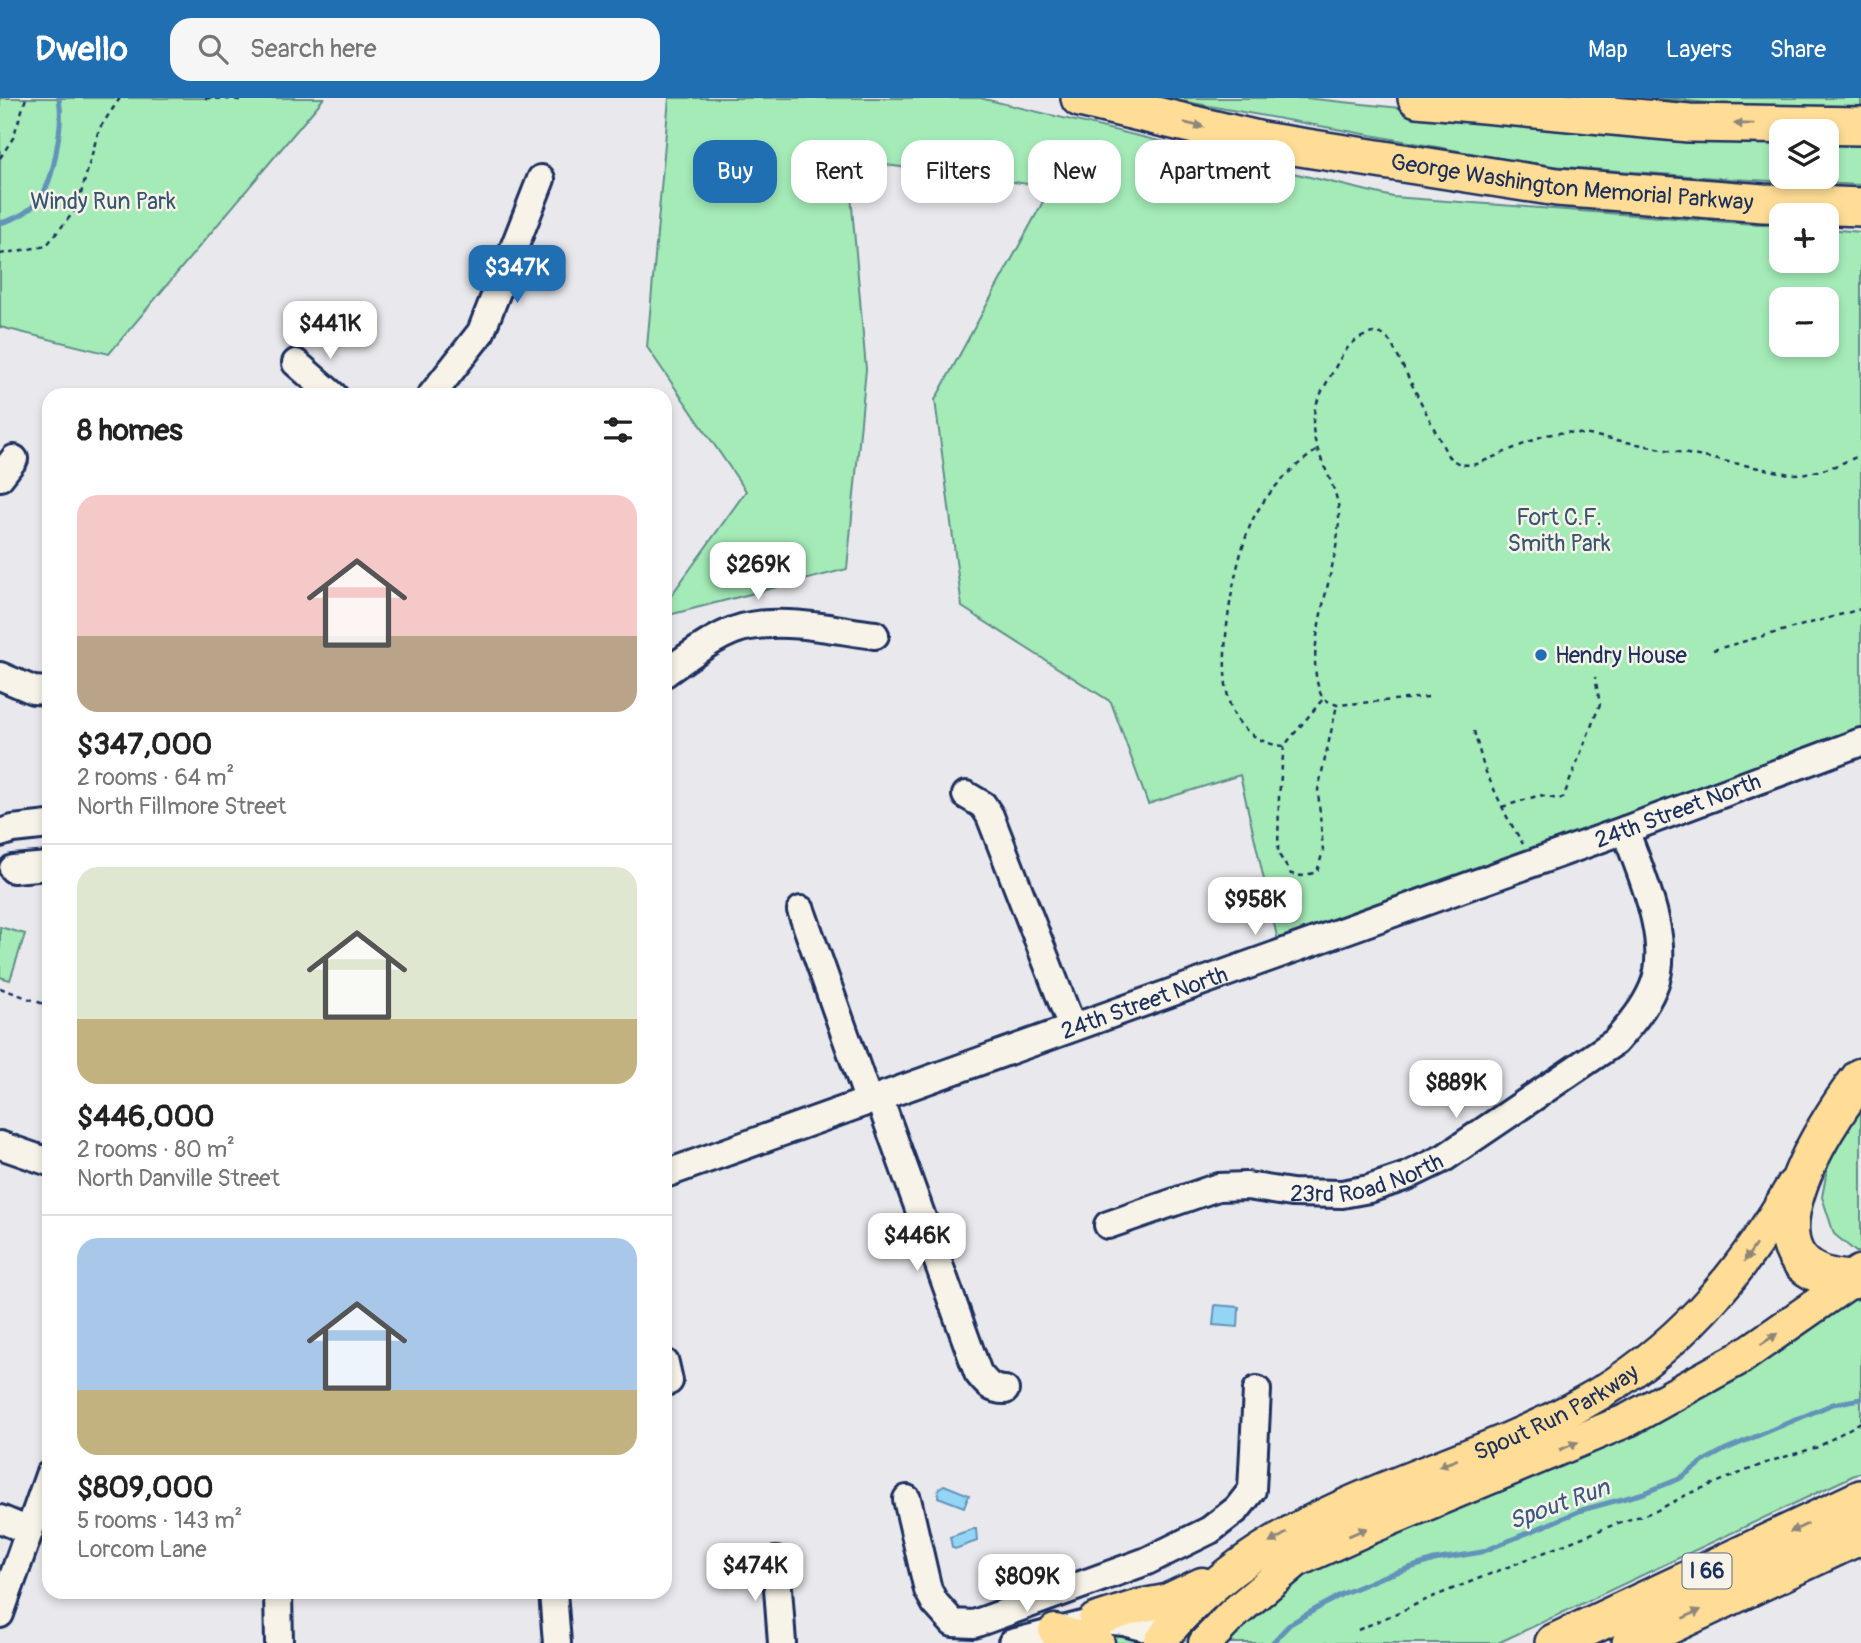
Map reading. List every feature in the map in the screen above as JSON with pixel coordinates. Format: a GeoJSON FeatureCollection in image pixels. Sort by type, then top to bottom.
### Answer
{"type":"FeatureCollection","features":[{"type":"Feature","properties":{"kind":"highway","name":"George Washington Memorial Parkway"},"geometry":{"type":"LineString","coordinates":[[1080,98],[1262,141],[1558,187],[1763,203],[1861,207]]}},
{"type":"Feature","properties":{"kind":"highway"},"geometry":{"type":"LineString","coordinates":[[1417,98],[1689,123],[1861,126]]}},
{"type":"Feature","properties":{"kind":"highway","name":"Spout Run Parkway"},"geometry":{"type":"LineString","coordinates":[[1812,1153],[1861,1077]]}},
{"type":"Feature","properties":{"kind":"highway"},"geometry":{"type":"LineString","coordinates":[[1812,1153],[1790,1213],[1788,1232],[1792,1248],[1800,1262],[1812,1272],[1827,1278],[1856,1277]]}},
{"type":"Feature","properties":{"kind":"highway","name":"I 66"},"geometry":{"type":"LineString","coordinates":[[1553,1643],[1861,1499]]}},
{"type":"Feature","properties":{"kind":"highway","name":"I 66"},"geometry":{"type":"LineString","coordinates":[[1630,1643],[1861,1535]]}},
{"type":"Feature","properties":{"kind":"main road","name":"Spout Run Parkway"},"geometry":{"type":"LineString","coordinates":[[1165,1640],[1237,1565],[1269,1543],[1384,1488],[1524,1432],[1582,1404],[1635,1370],[1686,1328],[1731,1279],[1774,1218],[1812,1153]]}},
{"type":"Feature","properties":{"kind":"main road","name":"Spout Run Parkway"},"geometry":{"type":"LineString","coordinates":[[1205,1643],[1233,1614],[1296,1561],[1360,1531],[1628,1420],[1740,1358],[1856,1277]]}},
{"type":"Feature","properties":{"kind":"main road"},"geometry":{"type":"LineString","coordinates":[[1165,1640],[1204,1624],[1259,1581],[1296,1561]]}},
{"type":"Feature","properties":{"kind":"main road"},"geometry":{"type":"LineString","coordinates":[[1055,1631],[1096,1632],[1139,1606],[1172,1599],[1237,1565]]}},
{"type":"Feature","properties":{"kind":"street"},"geometry":{"type":"LineString","coordinates":[[438,388],[481,332],[541,179]]}},
{"type":"Feature","properties":{"kind":"street"},"geometry":{"type":"LineString","coordinates":[[296,363],[325,388]]}},
{"type":"Feature","properties":{"kind":"street"},"geometry":{"type":"LineString","coordinates":[[672,668],[709,642],[749,626],[802,625],[875,635]]}},
{"type":"Feature","properties":{"kind":"street"},"geometry":{"type":"LineString","coordinates":[[0,676],[41,691]]}},
{"type":"Feature","properties":{"kind":"street"},"geometry":{"type":"LineString","coordinates":[[0,687],[41,691]]}},
{"type":"Feature","properties":{"kind":"street","name":"24th Street North"},"geometry":{"type":"LineString","coordinates":[[672,1172],[1532,862],[1625,831],[1861,742]]}},
{"type":"Feature","properties":{"kind":"street"},"geometry":{"type":"LineString","coordinates":[[966,795],[983,805],[990,816],[1072,1027]]}},
{"type":"Feature","properties":{"kind":"street"},"geometry":{"type":"LineString","coordinates":[[0,833],[42,826]]}},
{"type":"Feature","properties":{"kind":"street","name":"23rd Road North"},"geometry":{"type":"LineString","coordinates":[[1108,1224],[1218,1187],[1247,1186],[1292,1192],[1342,1194],[1369,1189],[1407,1176],[1444,1158],[1615,1042],[1637,1017],[1654,987],[1660,962],[1657,926],[1625,831]]}},
{"type":"Feature","properties":{"kind":"street"},"geometry":{"type":"LineString","coordinates":[[13,869],[42,867]]}},
{"type":"Feature","properties":{"kind":"street"},"geometry":{"type":"LineString","coordinates":[[801,910],[978,1373],[988,1386],[1005,1390]]}},
{"type":"Feature","properties":{"kind":"street"},"geometry":{"type":"LineString","coordinates":[[0,1145],[42,1160]]}},
{"type":"Feature","properties":{"kind":"street"},"geometry":{"type":"LineString","coordinates":[[907,1499],[928,1590],[934,1603],[953,1623],[974,1624],[1147,1561],[1210,1530],[1237,1510],[1252,1490],[1257,1390]]}},
{"type":"Feature","properties":{"kind":"street"},"geometry":{"type":"LineString","coordinates":[[0,1614],[42,1495]]}},
{"type":"Feature","properties":{"kind":"street"},"geometry":{"type":"LineString","coordinates":[[0,1519],[29,1531]]}},
{"type":"Feature","properties":{"kind":"street"},"geometry":{"type":"LineString","coordinates":[[776,1561],[782,1643]]}},
{"type":"Feature","properties":{"kind":"street"},"geometry":{"type":"LineString","coordinates":[[1012,1643],[1055,1631],[1046,1598]]}},
{"type":"Feature","properties":{"kind":"street"},"geometry":{"type":"LineString","coordinates":[[278,1599],[279,1643]]}},
{"type":"Feature","properties":{"kind":"street"},"geometry":{"type":"LineString","coordinates":[[554,1599],[557,1643]]}},
{"type":"Feature","properties":{"kind":"street"},"geometry":{"type":"LineString","coordinates":[[1096,1632],[1124,1622],[1165,1640]]}},
{"type":"Feature","properties":{"kind":"path"},"geometry":{"type":"LineString","coordinates":[[0,158],[13,138],[26,98]]}},
{"type":"Feature","properties":{"kind":"path"},"geometry":{"type":"LineString","coordinates":[[0,254],[46,246],[77,208],[99,129],[120,98]]}},
{"type":"Feature","properties":{"kind":"path"},"geometry":{"type":"LineString","coordinates":[[205,98],[243,98]]}},
{"type":"Feature","properties":{"kind":"path"},"geometry":{"type":"LineString","coordinates":[[1429,697],[1337,705],[1323,699],[1317,680],[1316,641],[1339,531],[1338,502],[1316,450],[1313,420],[1324,387],[1347,348],[1373,332],[1384,334],[1391,343],[1448,456],[1455,463],[1467,466],[1477,464],[1545,435],[1566,432],[1790,474],[1829,470],[1861,455]]}},
{"type":"Feature","properties":{"kind":"path"},"geometry":{"type":"LineString","coordinates":[[1284,746],[1256,738],[1237,720],[1230,702],[1226,679],[1229,602],[1238,562],[1254,517],[1291,470],[1316,450]]}},
{"type":"Feature","properties":{"kind":"path"},"geometry":{"type":"LineString","coordinates":[[1713,650],[1861,609]]}},
{"type":"Feature","properties":{"kind":"path"},"geometry":{"type":"LineString","coordinates":[[1503,807],[1540,795],[1563,798],[1600,705],[1595,677]]}},
{"type":"Feature","properties":{"kind":"path"},"geometry":{"type":"LineString","coordinates":[[1323,699],[1284,746],[1279,796],[1278,853],[1291,874],[1302,876],[1317,872],[1323,851],[1318,790],[1337,705]]}},
{"type":"Feature","properties":{"kind":"path"},"geometry":{"type":"LineString","coordinates":[[1474,731],[1483,768],[1532,862]]}},
{"type":"Feature","properties":{"kind":"path"},"geometry":{"type":"LineString","coordinates":[[0,988],[42,1003]]}},
{"type":"Feature","properties":{"kind":"path"},"geometry":{"type":"LineString","coordinates":[[1358,1630],[1435,1596],[1618,1523],[1656,1511],[1690,1493],[1772,1461],[1818,1447],[1861,1422]]}},
{"type":"Feature","properties":{"kind":"green space","name":"Windy Run Park"},"geometry":{"type":"Polygon","coordinates":[[[0,98],[324,98],[109,354],[0,327],[0,98]]]}},
{"type":"Feature","properties":{"kind":"green space","name":"Fort C.F. Smith Park"},"geometry":{"type":"Polygon","coordinates":[[[669,98],[980,98],[1155,140],[1135,140],[1135,203],[1295,203],[1295,174],[1393,197],[1769,225],[1769,273],[1839,273],[1839,230],[1861,232],[1861,729],[1278,941],[1240,775],[1148,804],[1111,702],[962,607],[935,400],[1042,203],[1121,203],[1121,140],[1028,140],[1028,184],[1014,182],[1014,140],[901,140],[901,167],[887,165],[887,140],[791,140],[791,203],[852,203],[866,369],[847,569],[672,614],[672,594],[746,491],[647,347],[669,98]]]}},
{"type":"Feature","properties":{"kind":"green space"},"geometry":{"type":"Polygon","coordinates":[[[1165,98],[1305,98],[1744,144],[1769,144],[1769,181],[1536,165],[1165,98]]]}},
{"type":"Feature","properties":{"kind":"green space"},"geometry":{"type":"Polygon","coordinates":[[[1654,98],[1861,98],[1861,107],[1755,107],[1654,98]]]}},
{"type":"Feature","properties":{"kind":"green space"},"geometry":{"type":"Polygon","coordinates":[[[1839,145],[1861,145],[1861,185],[1839,184],[1839,145]]]}},
{"type":"Feature","properties":{"kind":"green space"},"geometry":{"type":"Polygon","coordinates":[[[0,927],[25,934],[10,980],[0,977],[0,927]]]}},
{"type":"Feature","properties":{"kind":"green space"},"geometry":{"type":"Polygon","coordinates":[[[1861,1110],[1861,1252],[1856,1252],[1834,1234],[1822,1197],[1828,1165],[1849,1124],[1861,1110]]]}},
{"type":"Feature","properties":{"kind":"green space"},"geometry":{"type":"Polygon","coordinates":[[[1861,1289],[1861,1472],[1498,1643],[1216,1643],[1294,1575],[1861,1289]]]}},
{"type":"Feature","properties":{"kind":"green space"},"geometry":{"type":"Polygon","coordinates":[[[1108,1631],[1143,1639],[1141,1643],[1113,1643],[1107,1639],[1108,1631]]]}},
{"type":"Feature","properties":{"kind":"water"},"geometry":{"type":"Polygon","coordinates":[[[1215,1305],[1239,1307],[1238,1327],[1213,1325],[1215,1305]]]}},
{"type":"Feature","properties":{"kind":"water"},"geometry":{"type":"Polygon","coordinates":[[[944,1485],[969,1495],[964,1507],[938,1497],[939,1488],[944,1485]]]}},
{"type":"Feature","properties":{"kind":"water"},"geometry":{"type":"Polygon","coordinates":[[[976,1529],[977,1541],[955,1549],[952,1547],[950,1537],[976,1529]]]}},
{"type":"Feature","properties":{"kind":"waterway"},"geometry":{"type":"LineString","coordinates":[[0,223],[14,218],[34,205],[47,186],[55,161],[59,134],[59,98]]}},
{"type":"Feature","properties":{"kind":"waterway","name":"Spout Run"},"geometry":{"type":"LineString","coordinates":[[1272,1643],[1290,1624],[1342,1594],[1382,1577],[1434,1560],[1482,1552],[1582,1510],[1644,1493],[1679,1479],[1726,1449],[1833,1404],[1861,1399]]}},
{"type":"Feature","properties":{"kind":"place","name":"Hendry House"},"geometry":{"type":"Point","coordinates":[1541,655]}}]}
